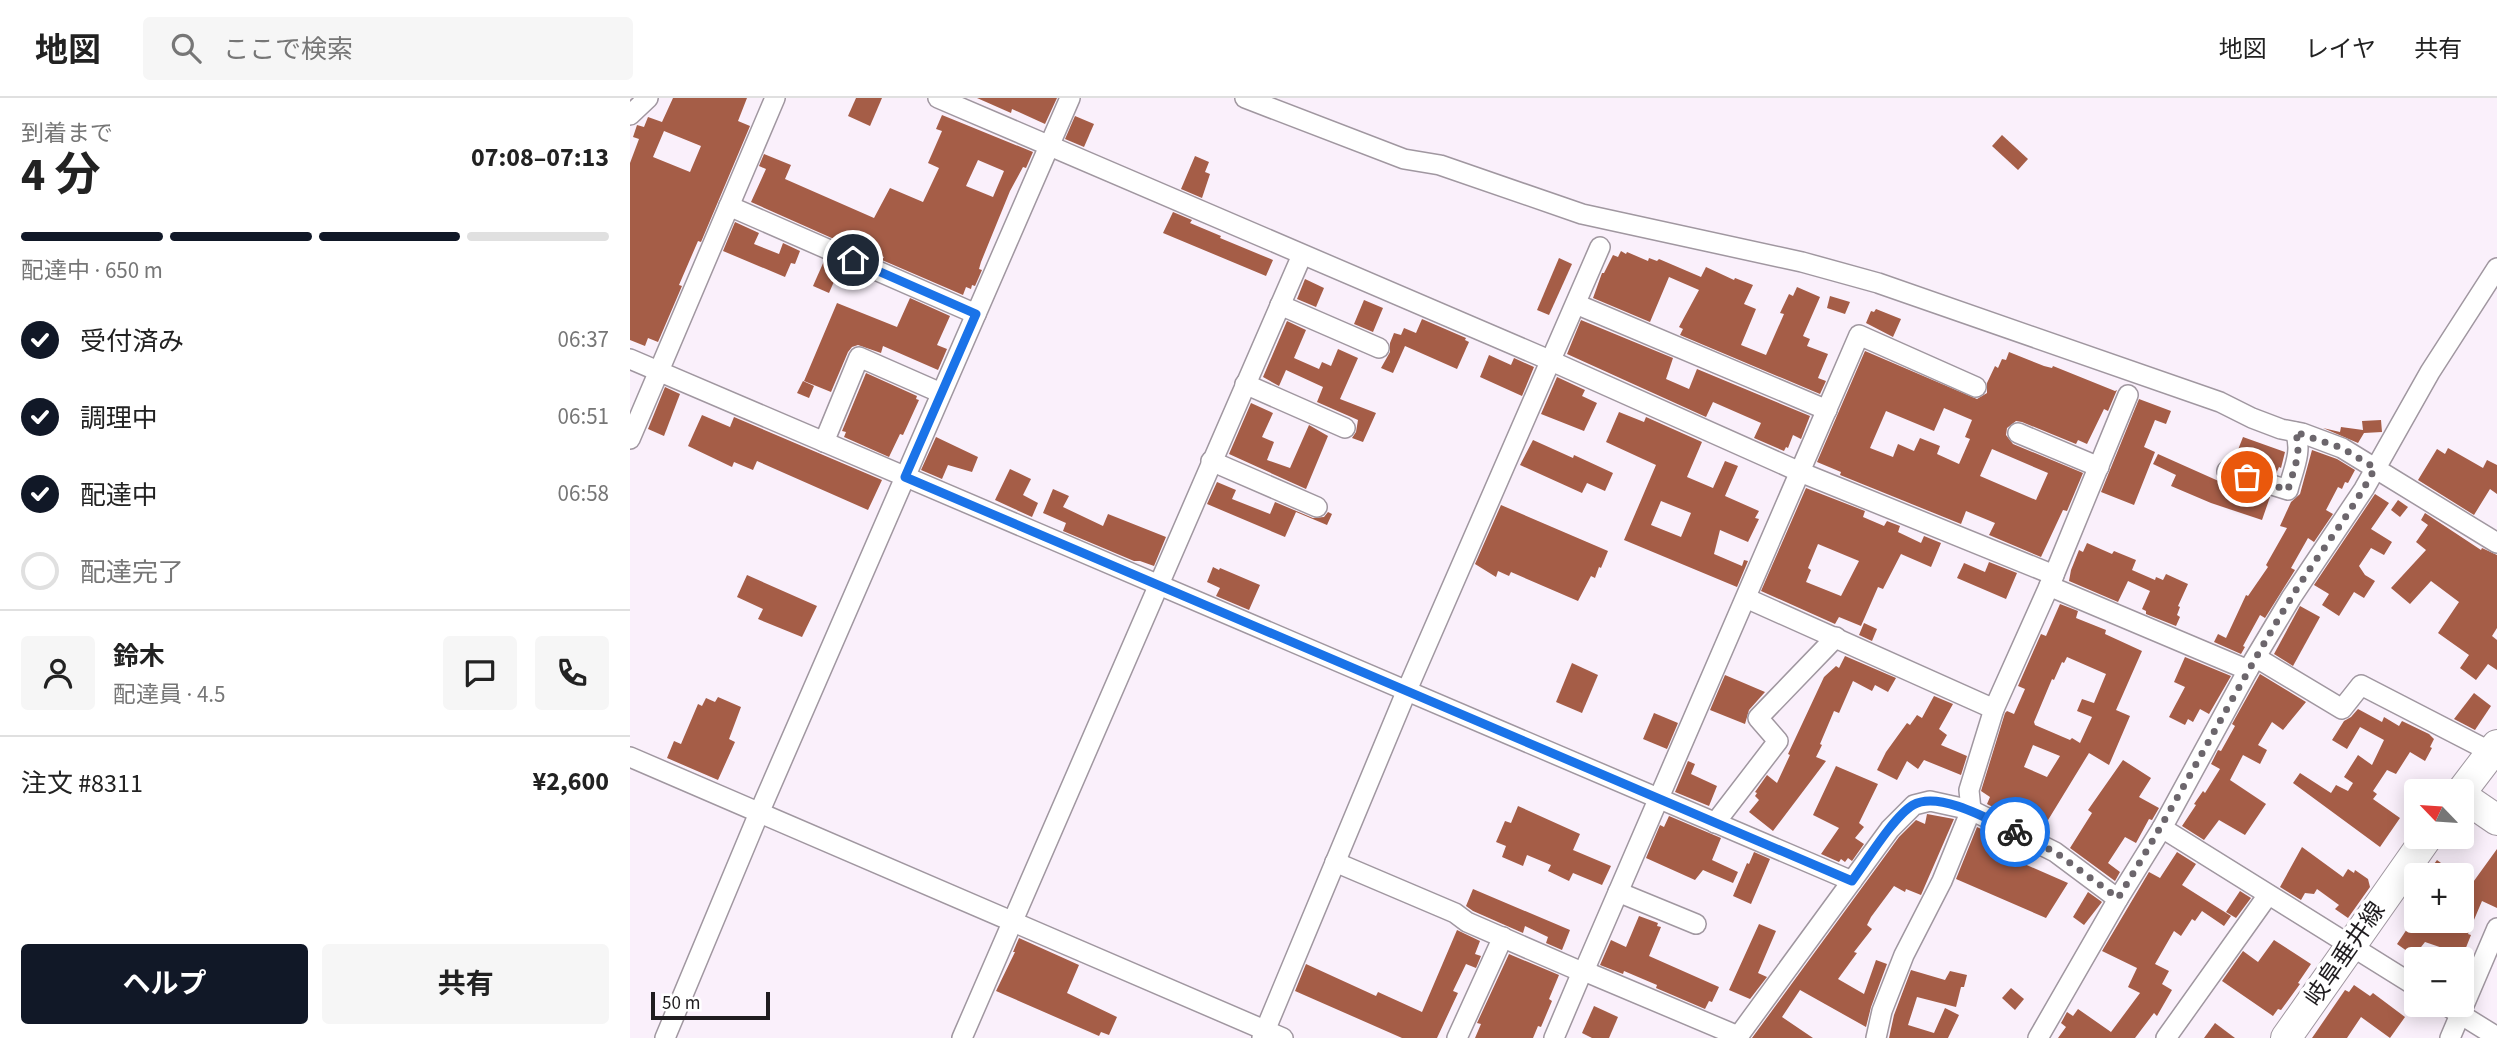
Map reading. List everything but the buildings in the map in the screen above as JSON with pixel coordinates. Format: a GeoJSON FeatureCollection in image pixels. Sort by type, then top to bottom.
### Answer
{"type":"FeatureCollection","features":[{"type":"Feature","properties":{"kind":"main road"},"geometry":{"type":"LineString","coordinates":[[2471,779],[2494,749]]}},
{"type":"Feature","properties":{"kind":"main road"},"geometry":{"type":"LineString","coordinates":[[2474,804],[2497,820]]}},
{"type":"Feature","properties":{"kind":"main road","name":"岐阜垂井線"},"geometry":{"type":"LineString","coordinates":[[2286,1038],[2419,849]]}},
{"type":"Feature","properties":{"kind":"street"},"geometry":{"type":"LineString","coordinates":[[630,115],[648,98]]}},
{"type":"Feature","properties":{"kind":"street"},"geometry":{"type":"LineString","coordinates":[[630,439],[775,98]]}},
{"type":"Feature","properties":{"kind":"street"},"geometry":{"type":"LineString","coordinates":[[939,98],[1551,361],[1800,472],[2253,664],[2342,709],[2361,685],[2494,749]]}},
{"type":"Feature","properties":{"kind":"street"},"geometry":{"type":"LineString","coordinates":[[666,1038],[759,813],[1070,98]]}},
{"type":"Feature","properties":{"kind":"street"},"geometry":{"type":"LineString","coordinates":[[1245,98],[1404,159],[1440,165],[1582,214],[1789,259],[1878,283],[2220,402],[2252,418],[2342,448],[2497,543]]}},
{"type":"Feature","properties":{"kind":"street"},"geometry":{"type":"LineString","coordinates":[[729,206],[976,314]]}},
{"type":"Feature","properties":{"kind":"street"},"geometry":{"type":"LineString","coordinates":[[630,757],[1270,1035],[1335,862],[1407,690],[1600,247]]}},
{"type":"Feature","properties":{"kind":"street"},"geometry":{"type":"LineString","coordinates":[[962,1038],[1302,255]]}},
{"type":"Feature","properties":{"kind":"street"},"geometry":{"type":"LineString","coordinates":[[2039,1038],[2118,898],[2162,828],[2291,597],[2364,489],[2430,372],[2497,268]]}},
{"type":"Feature","properties":{"kind":"street"},"geometry":{"type":"LineString","coordinates":[[1576,304],[1827,410]]}},
{"type":"Feature","properties":{"kind":"street"},"geometry":{"type":"LineString","coordinates":[[1280,305],[1379,348]]}},
{"type":"Feature","properties":{"kind":"street"},"geometry":{"type":"LineString","coordinates":[[1560,1036],[1583,971],[1859,335],[1976,387]]}},
{"type":"Feature","properties":{"kind":"street"},"geometry":{"type":"LineString","coordinates":[[824,442],[859,357],[941,393]]}},
{"type":"Feature","properties":{"kind":"street"},"geometry":{"type":"LineString","coordinates":[[630,359],[1852,881]]}},
{"type":"Feature","properties":{"kind":"street"},"geometry":{"type":"LineString","coordinates":[[1245,384],[1345,428]]}},
{"type":"Feature","properties":{"kind":"street"},"geometry":{"type":"LineString","coordinates":[[1876,1038],[1882,1011],[1904,955],[1942,881],[1971,810],[1969,790],[1994,709],[2052,580],[2128,395]]}},
{"type":"Feature","properties":{"kind":"street"},"geometry":{"type":"LineString","coordinates":[[2227,471],[2288,490],[2299,451],[2295,432]]}},
{"type":"Feature","properties":{"kind":"street"},"geometry":{"type":"LineString","coordinates":[[2018,433],[2099,467]]}},
{"type":"Feature","properties":{"kind":"street"},"geometry":{"type":"LineString","coordinates":[[1211,461],[1317,507]]}},
{"type":"Feature","properties":{"kind":"street"},"geometry":{"type":"LineString","coordinates":[[1746,598],[1994,709]]}},
{"type":"Feature","properties":{"kind":"street"},"geometry":{"type":"LineString","coordinates":[[1715,823],[1778,741],[1758,718],[1836,638]]}},
{"type":"Feature","properties":{"kind":"street"},"geometry":{"type":"LineString","coordinates":[[1335,862],[1455,913],[1467,922],[1737,1037],[1890,829],[1914,805],[1930,801],[1971,810],[2055,852],[2118,898]]}},
{"type":"Feature","properties":{"kind":"street"},"geometry":{"type":"LineString","coordinates":[[2162,828],[2404,979]]}},
{"type":"Feature","properties":{"kind":"street"},"geometry":{"type":"LineString","coordinates":[[1618,892],[1696,924]]}},
{"type":"Feature","properties":{"kind":"street"},"geometry":{"type":"LineString","coordinates":[[2166,1038],[2268,895]]}},
{"type":"Feature","properties":{"kind":"street"},"geometry":{"type":"LineString","coordinates":[[2474,970],[2497,928]]}},
{"type":"Feature","properties":{"kind":"street"},"geometry":{"type":"LineString","coordinates":[[1457,1038],[1503,937]]}},
{"type":"Feature","properties":{"kind":"street"},"geometry":{"type":"LineString","coordinates":[[2450,1038],[2452,1017]]}},
{"type":"Feature","properties":{"kind":"street"},"geometry":{"type":"LineString","coordinates":[[2464,1017],[2497,1037]]}},
{"type":"Feature","properties":{"kind":"way so far"},"geometry":{"type":"LineString","coordinates":[[2015,832],[2055,852],[2118,898],[2162,828],[2291,597],[2364,489],[2375,468],[2342,448],[2295,432],[2299,451],[2288,490],[2247,477]]}},
{"type":"Feature","properties":{"kind":"route"},"geometry":{"type":"LineString","coordinates":[[853,260],[976,314],[905,477],[1852,881],[1890,829],[1914,805],[1930,801],[1971,810],[2015,832]]}}]}
